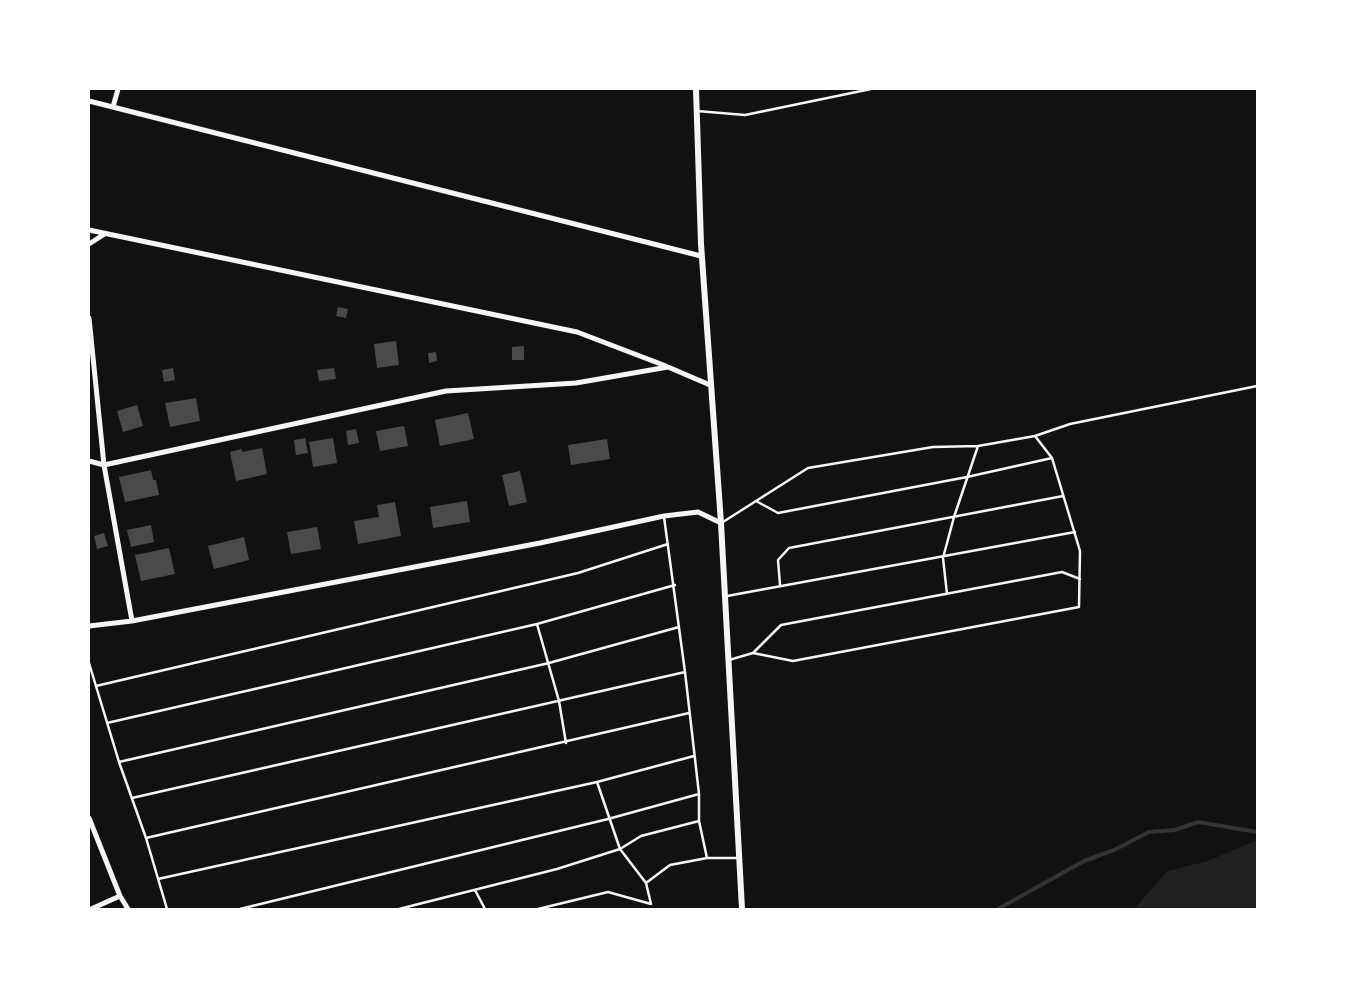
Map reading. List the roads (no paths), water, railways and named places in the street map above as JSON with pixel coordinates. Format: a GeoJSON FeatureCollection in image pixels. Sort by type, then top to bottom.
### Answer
{"type":"FeatureCollection","features":[{"type":"Feature","properties":{"kind":"street"},"geometry":{"type":"LineString","coordinates":[[113,107],[118,89]]}},
{"type":"Feature","properties":{"kind":"street"},"geometry":{"type":"LineString","coordinates":[[696,89],[701,256],[721,523],[742,909]]}},
{"type":"Feature","properties":{"kind":"street"},"geometry":{"type":"LineString","coordinates":[[89,101],[701,256]]}},
{"type":"Feature","properties":{"kind":"street"},"geometry":{"type":"LineString","coordinates":[[89,230],[103,235],[577,332],[710,385]]}},
{"type":"Feature","properties":{"kind":"street"},"geometry":{"type":"LineString","coordinates":[[89,244],[103,235]]}},
{"type":"Feature","properties":{"kind":"street"},"geometry":{"type":"LineString","coordinates":[[89,318],[91,364],[104,464],[132,621]]}},
{"type":"Feature","properties":{"kind":"street"},"geometry":{"type":"LineString","coordinates":[[89,461],[104,464],[446,391],[576,383],[668,367]]}},
{"type":"Feature","properties":{"kind":"street"},"geometry":{"type":"LineString","coordinates":[[89,626],[132,621],[540,543],[664,516],[698,512],[721,523]]}},
{"type":"Feature","properties":{"kind":"street"},"geometry":{"type":"LineString","coordinates":[[89,818],[120,896],[128,909]]}},
{"type":"Feature","properties":{"kind":"street"},"geometry":{"type":"LineString","coordinates":[[91,909],[120,896]]}},
{"type":"Feature","properties":{"kind":"lane"},"geometry":{"type":"LineString","coordinates":[[696,111],[745,114],[872,89]]}},
{"type":"Feature","properties":{"kind":"lane"},"geometry":{"type":"LineString","coordinates":[[721,523],[808,468],[933,447],[978,446],[1035,436],[1070,424],[1257,386]]}},
{"type":"Feature","properties":{"kind":"lane"},"geometry":{"type":"LineString","coordinates":[[728,660],[753,653],[793,661],[1079,606],[1080,551],[1052,458],[1035,436]]}},
{"type":"Feature","properties":{"kind":"lane"},"geometry":{"type":"LineString","coordinates":[[947,594],[943,558],[954,517],[978,446]]}},
{"type":"Feature","properties":{"kind":"lane"},"geometry":{"type":"LineString","coordinates":[[756,501],[778,513],[967,477],[1052,458]]}},
{"type":"Feature","properties":{"kind":"lane"},"geometry":{"type":"LineString","coordinates":[[780,585],[778,560],[789,548],[1063,496]]}},
{"type":"Feature","properties":{"kind":"lane"},"geometry":{"type":"LineString","coordinates":[[664,516],[675,585],[685,672],[699,794],[699,821],[707,858]]}},
{"type":"Feature","properties":{"kind":"lane"},"geometry":{"type":"LineString","coordinates":[[725,596],[943,558],[1075,532]]}},
{"type":"Feature","properties":{"kind":"lane"},"geometry":{"type":"LineString","coordinates":[[96,686],[578,572],[668,544]]}},
{"type":"Feature","properties":{"kind":"lane"},"geometry":{"type":"LineString","coordinates":[[753,653],[781,626],[1062,572],[1080,579]]}},
{"type":"Feature","properties":{"kind":"lane"},"geometry":{"type":"LineString","coordinates":[[107,723],[537,624],[675,585]]}},
{"type":"Feature","properties":{"kind":"lane"},"geometry":{"type":"LineString","coordinates":[[537,624],[543,652],[549,663],[559,701],[566,743]]}},
{"type":"Feature","properties":{"kind":"lane"},"geometry":{"type":"LineString","coordinates":[[119,762],[549,663],[679,627]]}},
{"type":"Feature","properties":{"kind":"lane"},"geometry":{"type":"LineString","coordinates":[[89,663],[167,909]]}},
{"type":"Feature","properties":{"kind":"lane"},"geometry":{"type":"LineString","coordinates":[[132,798],[685,672]]}},
{"type":"Feature","properties":{"kind":"lane"},"geometry":{"type":"LineString","coordinates":[[146,838],[566,743],[689,713]]}},
{"type":"Feature","properties":{"kind":"lane"},"geometry":{"type":"LineString","coordinates":[[158,879],[597,782],[694,756]]}},
{"type":"Feature","properties":{"kind":"lane"},"geometry":{"type":"LineString","coordinates":[[597,782],[608,819],[620,849],[646,883],[654,909]]}},
{"type":"Feature","properties":{"kind":"lane"},"geometry":{"type":"LineString","coordinates":[[240,909],[608,819],[699,794]]}},
{"type":"Feature","properties":{"kind":"lane"},"geometry":{"type":"LineString","coordinates":[[399,909],[557,869],[620,849],[641,836],[699,821]]}},
{"type":"Feature","properties":{"kind":"lane"},"geometry":{"type":"LineString","coordinates":[[646,883],[670,865],[707,858],[738,858]]}},
{"type":"Feature","properties":{"kind":"lane"},"geometry":{"type":"LineString","coordinates":[[475,890],[485,909]]}},
{"type":"Feature","properties":{"kind":"lane"},"geometry":{"type":"LineString","coordinates":[[538,909],[608,892],[651,904]]}},
{"type":"Feature","properties":{"kind":"waterway"},"geometry":{"type":"LineString","coordinates":[[998,909],[1084,861],[1114,850],[1149,832],[1175,830],[1198,822],[1257,832]]}}]}
